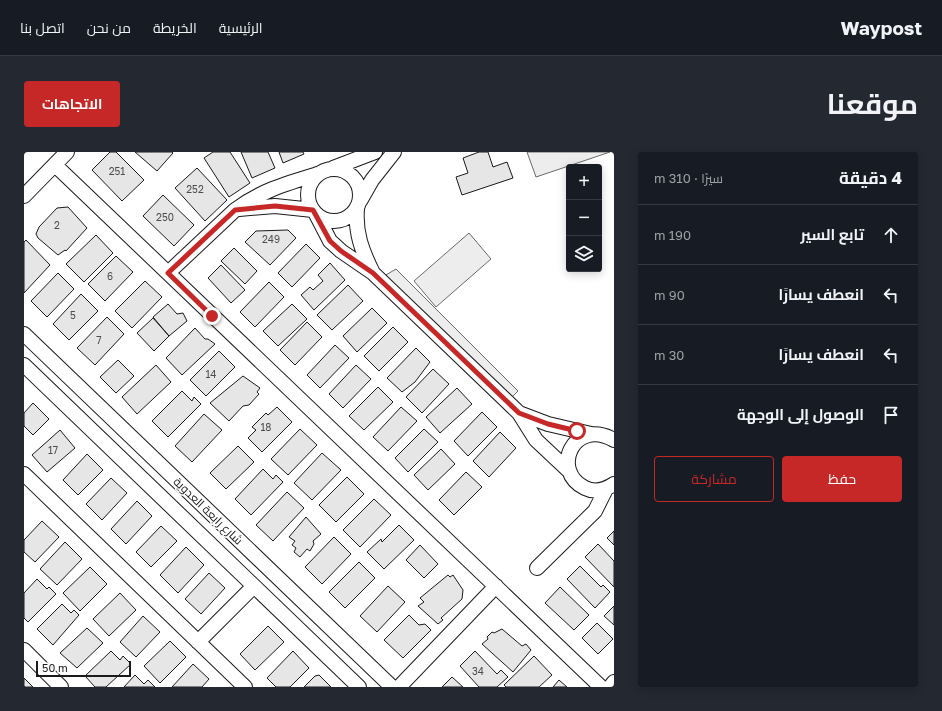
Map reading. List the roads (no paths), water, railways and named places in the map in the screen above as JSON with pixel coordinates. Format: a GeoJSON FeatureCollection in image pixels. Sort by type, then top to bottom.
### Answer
{"type":"FeatureCollection","features":[{"type":"Feature","properties":{"kind":"street"},"geometry":{"type":"LineString","coordinates":[[24,196],[67,152]]}},
{"type":"Feature","properties":{"kind":"street"},"geometry":{"type":"LineString","coordinates":[[168,273],[235,210],[246,202],[271,189],[318,174],[375,152]]}},
{"type":"Feature","properties":{"kind":"street"},"geometry":{"type":"LineString","coordinates":[[235,210],[275,206],[315,212],[323,219],[338,221],[352,215],[376,175],[394,152]]}},
{"type":"Feature","properties":{"kind":"street"},"geometry":{"type":"LineString","coordinates":[[54,165],[601,687]]}},
{"type":"Feature","properties":{"kind":"street"},"geometry":{"type":"LineString","coordinates":[[333,168],[345,171],[355,178],[359,185],[356,226],[359,242],[373,273]]}},
{"type":"Feature","properties":{"kind":"street"},"geometry":{"type":"LineString","coordinates":[[318,174],[309,187],[308,195],[330,241],[341,251],[373,273],[519,413],[536,440],[569,471],[573,479],[580,486],[593,490],[610,487]]}},
{"type":"Feature","properties":{"kind":"street","name":"شارع رابعة العدوية"},"geometry":{"type":"LineString","coordinates":[[24,334],[392,687]]}},
{"type":"Feature","properties":{"kind":"street","name":"شارع رابعة العدوية"},"geometry":{"type":"LineString","coordinates":[[24,365],[359,687]]}},
{"type":"Feature","properties":{"kind":"street"},"geometry":{"type":"LineString","coordinates":[[519,413],[548,424],[605,435],[614,440]]}},
{"type":"Feature","properties":{"kind":"street"},"geometry":{"type":"LineString","coordinates":[[569,471],[569,452],[575,443],[582,437],[614,428]]}},
{"type":"Feature","properties":{"kind":"street"},"geometry":{"type":"LineString","coordinates":[[24,474],[245,687]]}},
{"type":"Feature","properties":{"kind":"street"},"geometry":{"type":"LineString","coordinates":[[537,568],[595,511],[610,487]]}},
{"type":"Feature","properties":{"kind":"street"},"geometry":{"type":"LineString","coordinates":[[198,642],[254,586]]}},
{"type":"Feature","properties":{"kind":"street"},"geometry":{"type":"LineString","coordinates":[[399,687],[496,586]]}},
{"type":"Feature","properties":{"kind":"street"},"geometry":{"type":"LineString","coordinates":[[24,650],[62,687]]}},
{"type":"Feature","properties":{"kind":"street"},"geometry":{"type":"LineString","coordinates":[[610,687],[614,682]]}}]}
